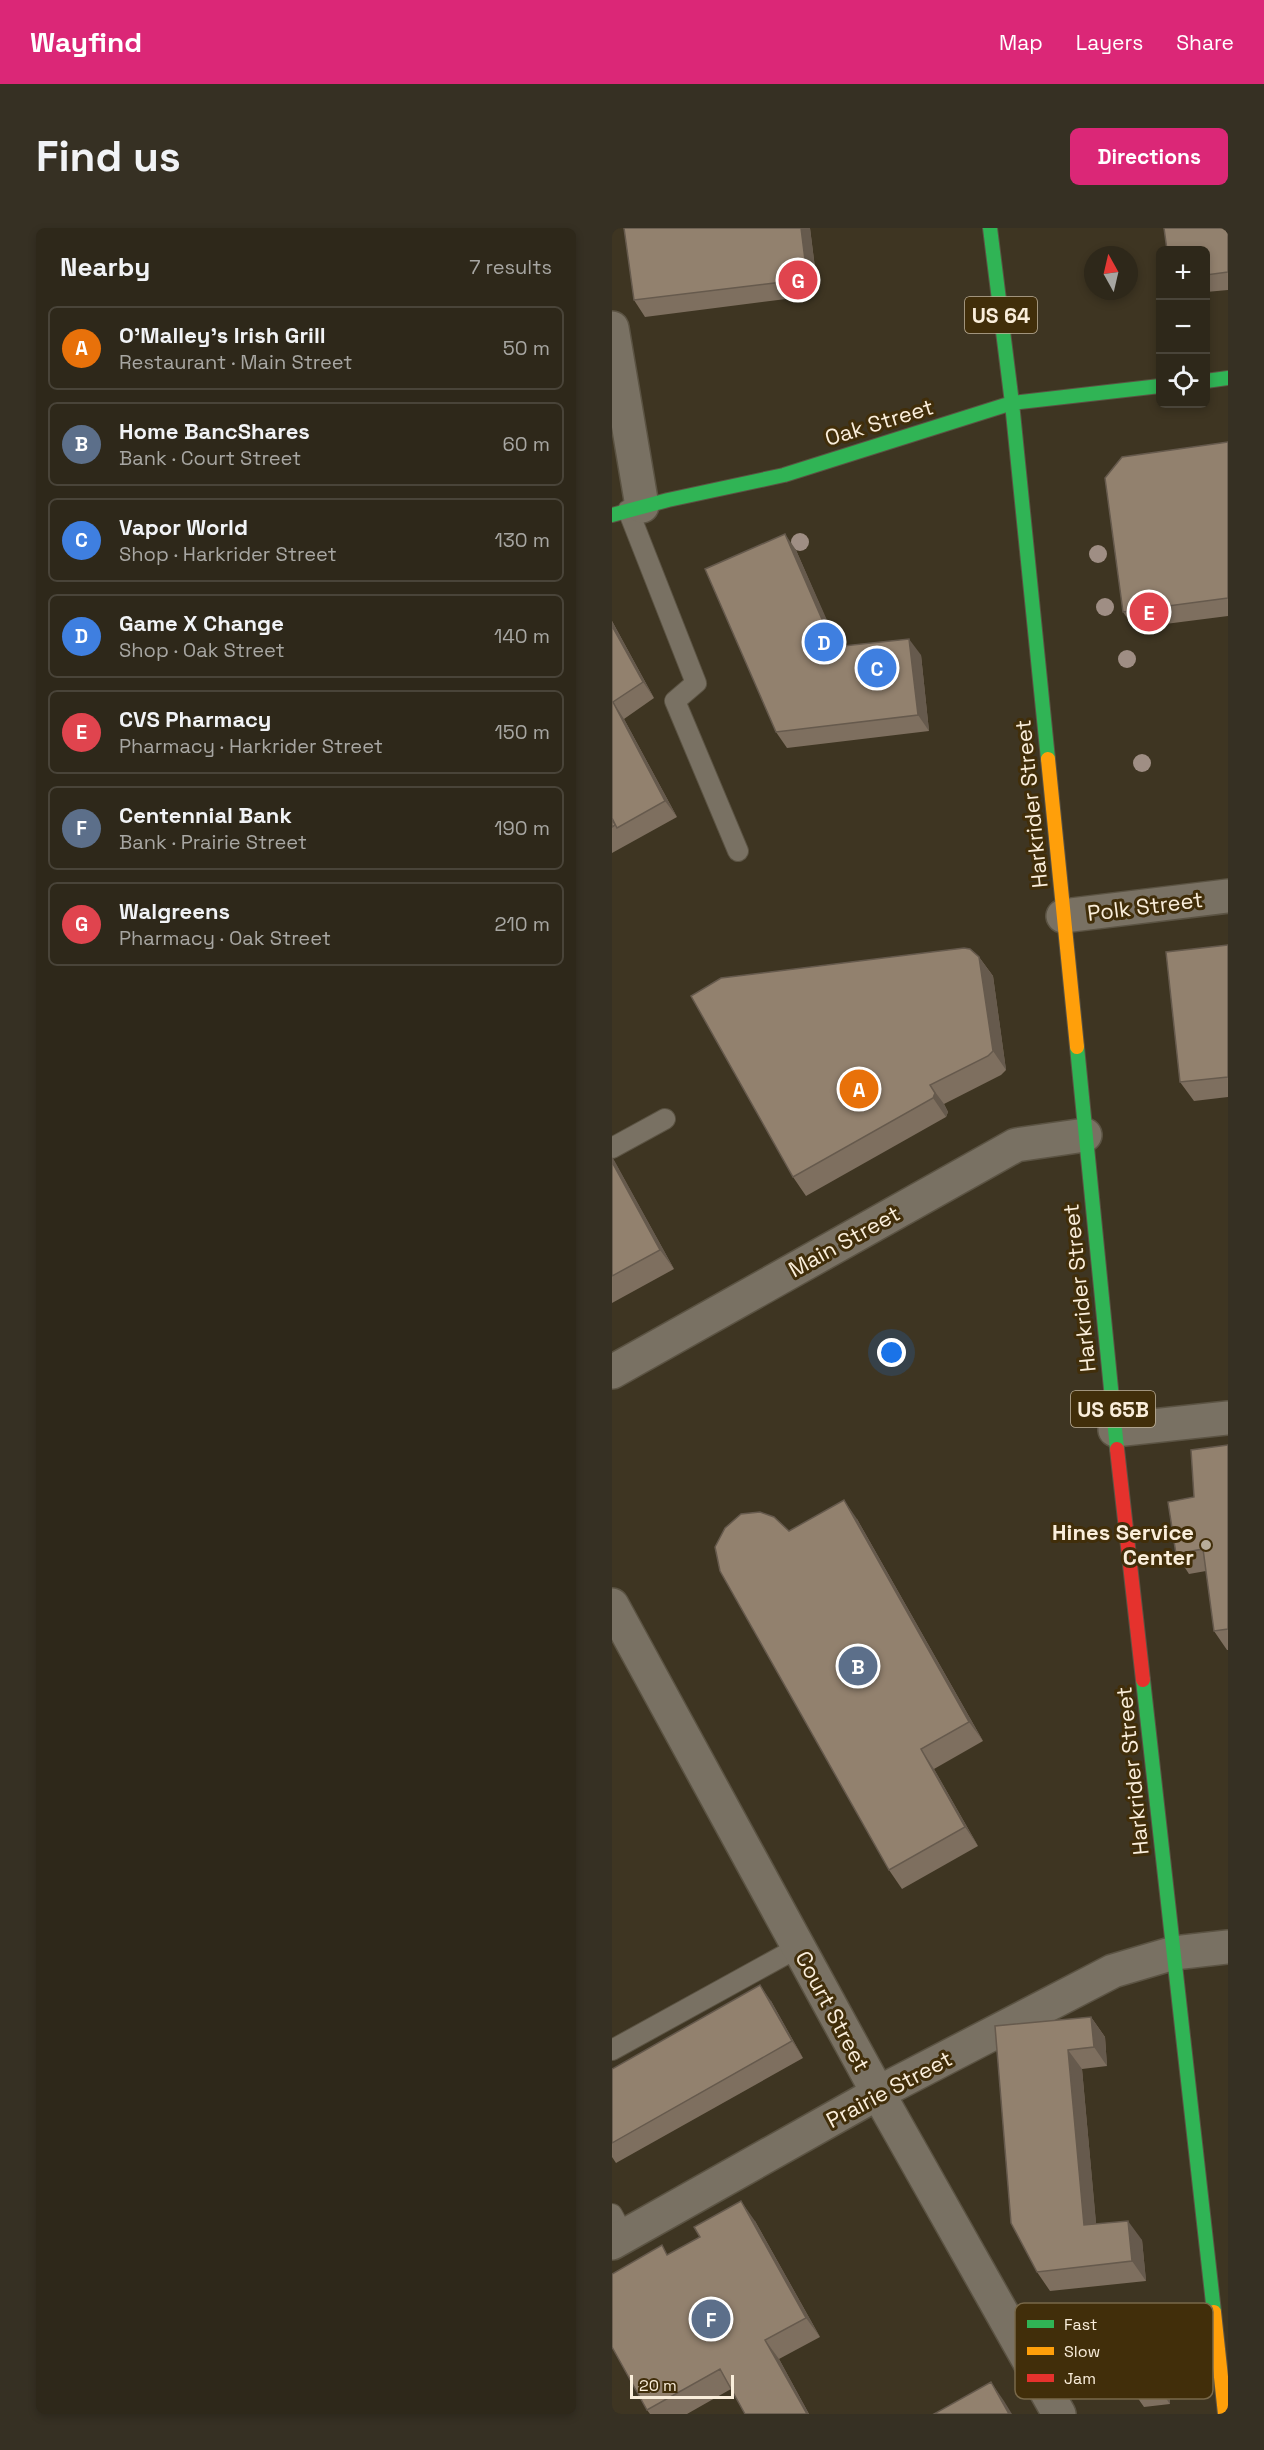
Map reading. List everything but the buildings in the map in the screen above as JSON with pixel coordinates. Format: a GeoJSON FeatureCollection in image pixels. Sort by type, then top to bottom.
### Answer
{"type":"FeatureCollection","features":[{"type":"Feature","properties":{"kind":"main road","name":"Harkrider Street"},"geometry":{"type":"LineString","coordinates":[[990,228],[1011,403],[1115,1430],[1213,2303]]}},
{"type":"Feature","properties":{"kind":"main road"},"geometry":{"type":"LineString","coordinates":[[1210,380],[1228,378]]}},
{"type":"Feature","properties":{"kind":"main road","name":"Oak Street"},"geometry":{"type":"LineString","coordinates":[[627,510],[784,475],[1011,403],[1156,387]]}},
{"type":"Feature","properties":{"kind":"main road","name":"Harkrider Street"},"geometry":{"type":"LineString","coordinates":[[1213,2306],[1225,2414]]}},
{"type":"Feature","properties":{"kind":"street"},"geometry":{"type":"LineString","coordinates":[[612,328],[627,510]]}},
{"type":"Feature","properties":{"kind":"street","name":"Polk Street"},"geometry":{"type":"LineString","coordinates":[[1063,916],[1228,896]]}},
{"type":"Feature","properties":{"kind":"street","name":"Main Street"},"geometry":{"type":"LineString","coordinates":[[612,1372],[1016,1145],[1085,1136]]}},
{"type":"Feature","properties":{"kind":"street"},"geometry":{"type":"LineString","coordinates":[[1115,1430],[1228,1418]]}},
{"type":"Feature","properties":{"kind":"street","name":"Court Street"},"geometry":{"type":"LineString","coordinates":[[612,1605],[878,2093],[1015,2336]]}},
{"type":"Feature","properties":{"kind":"street","name":"Prairie Street"},"geometry":{"type":"LineString","coordinates":[[616,2231],[1113,1971],[1174,1953],[1228,1947]]}},
{"type":"Feature","properties":{"kind":"street","name":"Court Street"},"geometry":{"type":"LineString","coordinates":[[1051,2399],[1059,2414]]}},
{"type":"Feature","properties":{"kind":"lane"},"geometry":{"type":"LineString","coordinates":[[627,510],[696,683],[675,701],[738,851]]}},
{"type":"Feature","properties":{"kind":"lane"},"geometry":{"type":"LineString","coordinates":[[612,1148],[665,1119]]}},
{"type":"Feature","properties":{"kind":"lane"},"geometry":{"type":"LineString","coordinates":[[612,2050],[799,1947]]}},
{"type":"Feature","properties":{"kind":"traffic: fast"},"geometry":{"type":"LineString","coordinates":[[990,228],[1012,403],[1048,759]]}},
{"type":"Feature","properties":{"kind":"traffic: fast"},"geometry":{"type":"LineString","coordinates":[[1210,380],[1228,378]]}},
{"type":"Feature","properties":{"kind":"traffic: fast"},"geometry":{"type":"LineString","coordinates":[[1012,403],[1156,386]]}},
{"type":"Feature","properties":{"kind":"traffic: fast"},"geometry":{"type":"LineString","coordinates":[[612,515],[668,500],[784,475],[1012,403]]}},
{"type":"Feature","properties":{"kind":"traffic: fast"},"geometry":{"type":"LineString","coordinates":[[1077,1047],[1117,1449]]}},
{"type":"Feature","properties":{"kind":"traffic: fast"},"geometry":{"type":"LineString","coordinates":[[1143,1680],[1213,2303]]}},
{"type":"Feature","properties":{"kind":"traffic: fast"},"geometry":{"type":"LineString","coordinates":[[1213,2303],[1214,2312]]}},
{"type":"Feature","properties":{"kind":"traffic: slow"},"geometry":{"type":"LineString","coordinates":[[1048,759],[1077,1047]]}},
{"type":"Feature","properties":{"kind":"traffic: slow"},"geometry":{"type":"LineString","coordinates":[[1214,2312],[1225,2414]]}},
{"type":"Feature","properties":{"kind":"traffic: jam"},"geometry":{"type":"LineString","coordinates":[[1117,1449],[1143,1680]]}},
{"type":"Feature","properties":{"kind":"place","name":"Walgreens"},"geometry":{"type":"Point","coordinates":[798,280]}},
{"type":"Feature","properties":{"kind":"place","name":"CVS Pharmacy"},"geometry":{"type":"Point","coordinates":[1149,612]}},
{"type":"Feature","properties":{"kind":"place","name":"Game X Change"},"geometry":{"type":"Point","coordinates":[824,642]}},
{"type":"Feature","properties":{"kind":"place","name":"Vapor World"},"geometry":{"type":"Point","coordinates":[877,668]}},
{"type":"Feature","properties":{"kind":"place","name":"O'Malley's Irish Grill"},"geometry":{"type":"Point","coordinates":[859,1089]}},
{"type":"Feature","properties":{"kind":"place","name":"Hines Service Center"},"geometry":{"type":"Point","coordinates":[1206,1545]}},
{"type":"Feature","properties":{"kind":"place","name":"Home BancShares"},"geometry":{"type":"Point","coordinates":[858,1666]}},
{"type":"Feature","properties":{"kind":"place","name":"Centennial Bank"},"geometry":{"type":"Point","coordinates":[711,2319]}}]}
